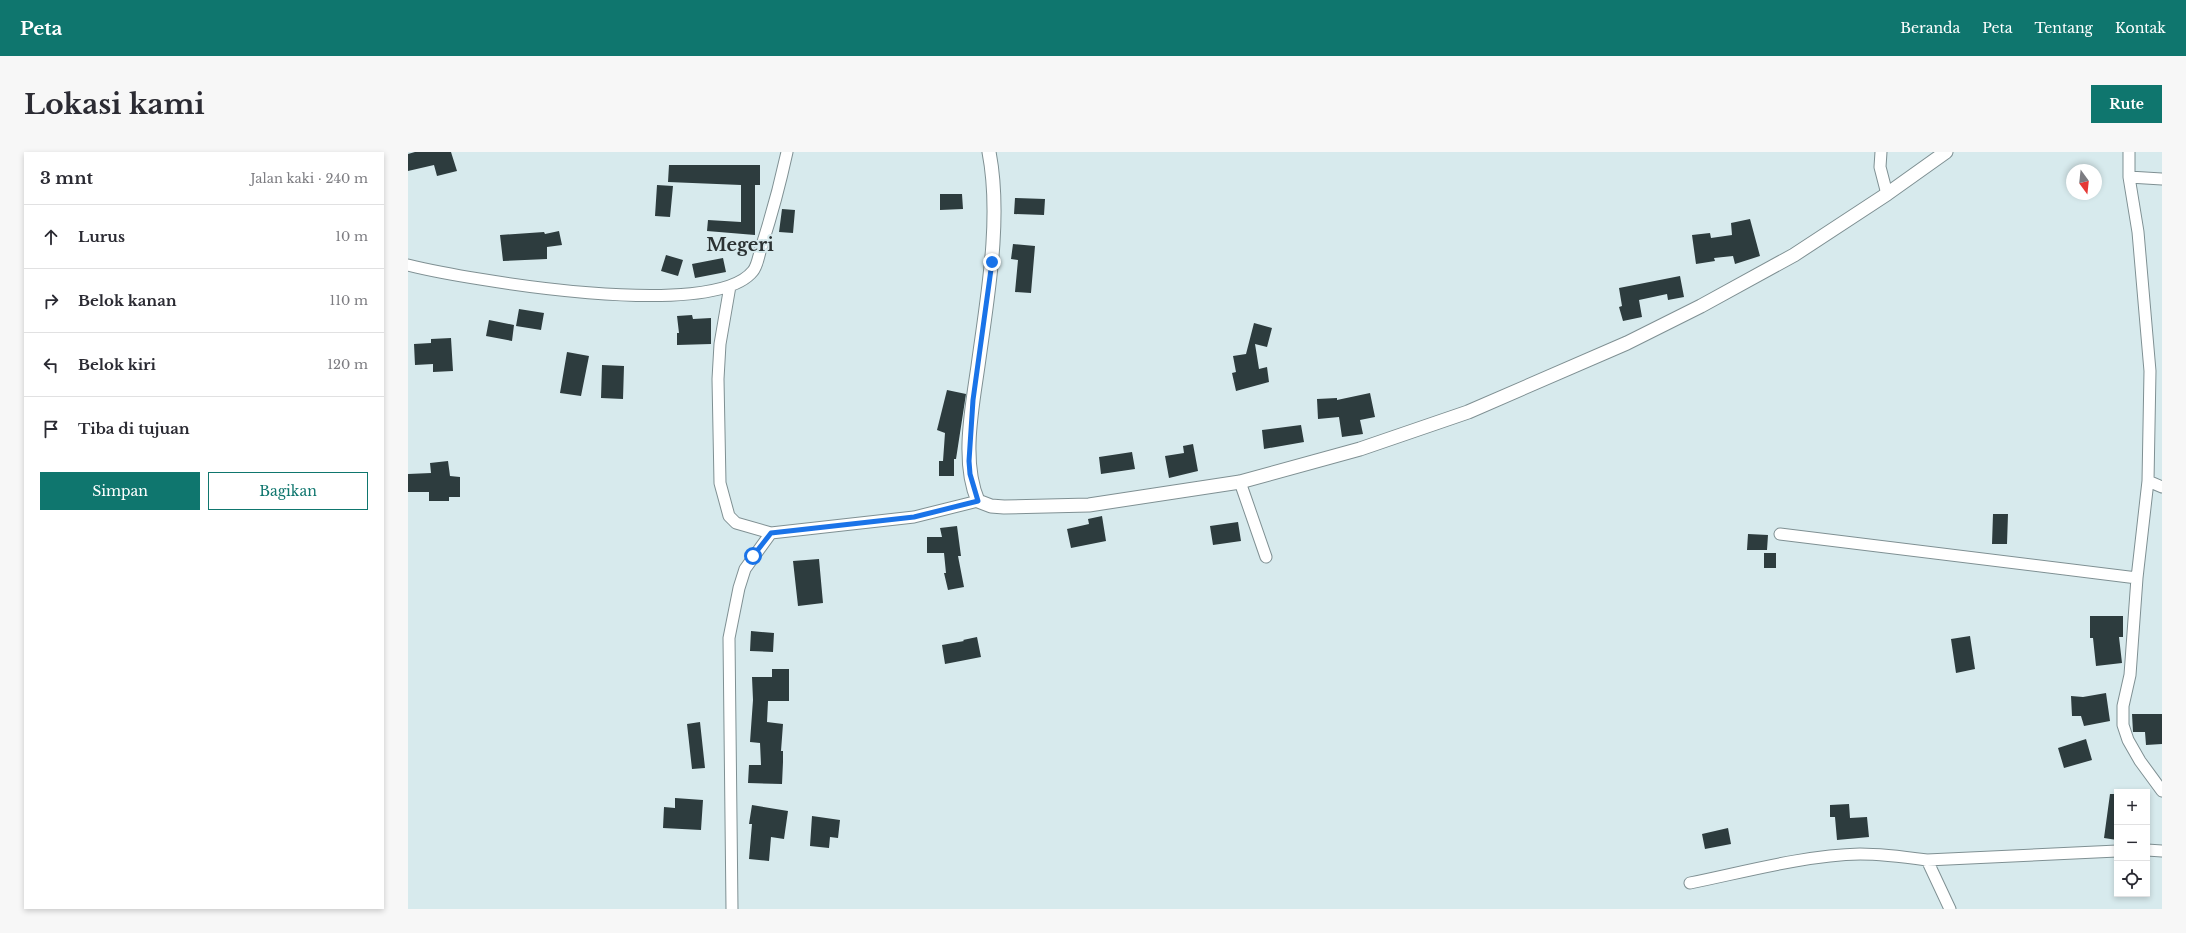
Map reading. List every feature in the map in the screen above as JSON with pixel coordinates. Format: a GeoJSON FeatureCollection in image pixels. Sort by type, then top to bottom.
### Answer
{"type":"FeatureCollection","features":[{"type":"Feature","properties":{"kind":"street"},"geometry":{"type":"LineString","coordinates":[[408,265],[506,282],[638,296],[684,295],[707,292],[730,286],[741,282],[754,270],[774,206],[787,152]]}},
{"type":"Feature","properties":{"kind":"street"},"geometry":{"type":"LineString","coordinates":[[978,501],[972,484],[969,461],[973,400],[992,262],[993,173],[989,152]]}},
{"type":"Feature","properties":{"kind":"street"},"geometry":{"type":"LineString","coordinates":[[1881,152],[1880,167],[1887,194]]}},
{"type":"Feature","properties":{"kind":"street"},"geometry":{"type":"LineString","coordinates":[[730,286],[720,344],[718,379],[720,484],[724,504],[732,520],[736,523],[771,533],[914,517],[978,501],[990,506],[1004,507],[1089,506],[1240,482],[1374,444],[1468,412],[1627,342],[1708,302],[1794,255],[1887,194],[1946,152]]}},
{"type":"Feature","properties":{"kind":"street"},"geometry":{"type":"LineString","coordinates":[[2129,152],[2129,176],[2138,232],[2150,371],[2148,481],[2137,578],[2130,675],[2124,706],[2123,725],[2131,745],[2162,791]]}},
{"type":"Feature","properties":{"kind":"street"},"geometry":{"type":"LineString","coordinates":[[2129,176],[2162,179]]}},
{"type":"Feature","properties":{"kind":"street"},"geometry":{"type":"LineString","coordinates":[[2148,481],[2162,487]]}},
{"type":"Feature","properties":{"kind":"street"},"geometry":{"type":"LineString","coordinates":[[1240,482],[1266,558]]}},
{"type":"Feature","properties":{"kind":"street"},"geometry":{"type":"LineString","coordinates":[[732,909],[729,638],[738,588],[745,569],[771,533]]}},
{"type":"Feature","properties":{"kind":"street"},"geometry":{"type":"LineString","coordinates":[[1780,534],[2137,578]]}},
{"type":"Feature","properties":{"kind":"street"},"geometry":{"type":"LineString","coordinates":[[2150,850],[2162,851]]}},
{"type":"Feature","properties":{"kind":"street"},"geometry":{"type":"LineString","coordinates":[[1690,883],[1812,859],[1859,854],[1927,860],[2114,851]]}},
{"type":"Feature","properties":{"kind":"street"},"geometry":{"type":"LineString","coordinates":[[1927,860],[1950,909]]}},
{"type":"Feature","properties":{"kind":"building"},"geometry":{"type":"Polygon","coordinates":[[[415,152],[451,152],[457,171],[437,176],[434,165],[408,171],[408,154],[415,152]]]}},
{"type":"Feature","properties":{"kind":"building"},"geometry":{"type":"Polygon","coordinates":[[[669,165],[760,165],[760,185],[755,185],[755,235],[707,231],[708,220],[741,222],[741,185],[668,182],[669,165]]]}},
{"type":"Feature","properties":{"kind":"building"},"geometry":{"type":"Polygon","coordinates":[[[657,185],[673,186],[670,217],[655,216],[657,185]]]}},
{"type":"Feature","properties":{"kind":"building"},"geometry":{"type":"Polygon","coordinates":[[[940,194],[962,194],[963,209],[940,210],[940,194]]]}},
{"type":"Feature","properties":{"kind":"building"},"geometry":{"type":"Polygon","coordinates":[[[1015,198],[1045,199],[1044,215],[1014,214],[1015,198]]]}},
{"type":"Feature","properties":{"kind":"building"},"geometry":{"type":"Polygon","coordinates":[[[782,209],[795,210],[793,233],[779,232],[782,209]]]}},
{"type":"Feature","properties":{"kind":"building"},"geometry":{"type":"Polygon","coordinates":[[[1750,219],[1760,256],[1735,264],[1733,256],[1714,258],[1715,261],[1696,264],[1692,235],[1710,233],[1711,238],[1732,235],[1731,223],[1750,219]]]}},
{"type":"Feature","properties":{"kind":"building"},"geometry":{"type":"Polygon","coordinates":[[[559,231],[562,245],[547,247],[547,259],[503,261],[500,235],[544,232],[545,234],[559,231]]]}},
{"type":"Feature","properties":{"kind":"building"},"geometry":{"type":"Polygon","coordinates":[[[1013,244],[1035,246],[1031,293],[1015,292],[1018,260],[1011,259],[1013,244]]]}},
{"type":"Feature","properties":{"kind":"building"},"geometry":{"type":"Polygon","coordinates":[[[666,255],[683,260],[678,276],[661,271],[666,255]]]}},
{"type":"Feature","properties":{"kind":"building"},"geometry":{"type":"Polygon","coordinates":[[[723,258],[726,272],[695,278],[692,264],[723,258]]]}},
{"type":"Feature","properties":{"kind":"building"},"geometry":{"type":"Polygon","coordinates":[[[1680,276],[1684,297],[1668,300],[1667,294],[1639,300],[1642,317],[1623,321],[1619,307],[1622,306],[1619,288],[1680,276]]]}},
{"type":"Feature","properties":{"kind":"building"},"geometry":{"type":"Polygon","coordinates":[[[519,309],[544,313],[541,330],[516,326],[519,309]]]}},
{"type":"Feature","properties":{"kind":"building"},"geometry":{"type":"Polygon","coordinates":[[[692,315],[693,319],[711,318],[711,344],[677,345],[677,333],[679,333],[677,316],[692,315]]]}},
{"type":"Feature","properties":{"kind":"building"},"geometry":{"type":"Polygon","coordinates":[[[489,320],[514,325],[512,341],[486,336],[489,320]]]}},
{"type":"Feature","properties":{"kind":"building"},"geometry":{"type":"Polygon","coordinates":[[[1254,323],[1272,328],[1267,347],[1255,344],[1259,369],[1267,367],[1269,382],[1236,391],[1232,373],[1236,372],[1233,356],[1246,354],[1254,323]]]}},
{"type":"Feature","properties":{"kind":"building"},"geometry":{"type":"Polygon","coordinates":[[[451,338],[453,371],[433,372],[433,364],[415,365],[414,344],[431,343],[431,339],[451,338]]]}},
{"type":"Feature","properties":{"kind":"building"},"geometry":{"type":"Polygon","coordinates":[[[567,352],[589,356],[581,396],[560,393],[567,352]]]}},
{"type":"Feature","properties":{"kind":"building"},"geometry":{"type":"Polygon","coordinates":[[[602,365],[624,366],[623,399],[601,398],[602,365]]]}},
{"type":"Feature","properties":{"kind":"building"},"geometry":{"type":"Polygon","coordinates":[[[947,390],[966,394],[956,459],[954,459],[954,476],[939,476],[939,461],[943,461],[945,433],[937,430],[947,390]]]}},
{"type":"Feature","properties":{"kind":"building"},"geometry":{"type":"Polygon","coordinates":[[[1370,393],[1375,417],[1360,420],[1363,434],[1342,437],[1339,417],[1318,419],[1317,399],[1337,398],[1337,400],[1370,393]]]}},
{"type":"Feature","properties":{"kind":"building"},"geometry":{"type":"Polygon","coordinates":[[[1301,425],[1304,442],[1264,449],[1262,430],[1301,425]]]}},
{"type":"Feature","properties":{"kind":"building"},"geometry":{"type":"Polygon","coordinates":[[[1193,444],[1198,471],[1169,478],[1165,456],[1184,453],[1183,446],[1193,444]]]}},
{"type":"Feature","properties":{"kind":"building"},"geometry":{"type":"Polygon","coordinates":[[[1132,452],[1135,469],[1101,474],[1099,457],[1132,452]]]}},
{"type":"Feature","properties":{"kind":"building"},"geometry":{"type":"Polygon","coordinates":[[[448,461],[450,476],[460,477],[460,497],[449,497],[449,501],[429,501],[429,492],[408,492],[408,474],[431,473],[430,463],[448,461]]]}},
{"type":"Feature","properties":{"kind":"building"},"geometry":{"type":"Polygon","coordinates":[[[1993,514],[2008,514],[2007,544],[1992,544],[1993,514]]]}},
{"type":"Feature","properties":{"kind":"building"},"geometry":{"type":"Polygon","coordinates":[[[1102,516],[1106,541],[1071,548],[1067,529],[1089,524],[1088,519],[1102,516]]]}},
{"type":"Feature","properties":{"kind":"building"},"geometry":{"type":"Polygon","coordinates":[[[1238,522],[1241,541],[1213,545],[1210,526],[1238,522]]]}},
{"type":"Feature","properties":{"kind":"building"},"geometry":{"type":"Polygon","coordinates":[[[957,526],[961,556],[958,556],[964,587],[948,590],[944,573],[946,573],[944,553],[927,553],[927,537],[942,537],[940,528],[957,526]]]}},
{"type":"Feature","properties":{"kind":"building"},"geometry":{"type":"Polygon","coordinates":[[[1748,534],[1768,535],[1767,550],[1747,550],[1748,534]]]}},
{"type":"Feature","properties":{"kind":"building"},"geometry":{"type":"Polygon","coordinates":[[[1764,553],[1776,553],[1776,568],[1764,568],[1764,553]]]}},
{"type":"Feature","properties":{"kind":"building"},"geometry":{"type":"Polygon","coordinates":[[[819,559],[823,603],[798,606],[793,561],[819,559]]]}},
{"type":"Feature","properties":{"kind":"building"},"geometry":{"type":"Polygon","coordinates":[[[2090,616],[2123,616],[2123,637],[2119,637],[2122,663],[2096,666],[2093,638],[2090,638],[2090,616]]]}},
{"type":"Feature","properties":{"kind":"building"},"geometry":{"type":"Polygon","coordinates":[[[751,631],[774,633],[773,652],[750,651],[751,631]]]}},
{"type":"Feature","properties":{"kind":"building"},"geometry":{"type":"Polygon","coordinates":[[[1970,636],[1975,669],[1956,673],[1951,639],[1970,636]]]}},
{"type":"Feature","properties":{"kind":"building"},"geometry":{"type":"Polygon","coordinates":[[[977,637],[981,657],[945,664],[942,645],[977,637]]]}},
{"type":"Feature","properties":{"kind":"building"},"geometry":{"type":"Polygon","coordinates":[[[772,669],[789,669],[789,701],[768,701],[767,722],[783,724],[781,751],[783,751],[782,784],[748,783],[749,765],[761,765],[760,743],[750,742],[753,700],[752,677],[772,677],[772,669]]]}},
{"type":"Feature","properties":{"kind":"building"},"geometry":{"type":"Polygon","coordinates":[[[2106,693],[2110,721],[2084,726],[2081,716],[2072,716],[2071,696],[2083,697],[2106,693]]]}},
{"type":"Feature","properties":{"kind":"building"},"geometry":{"type":"Polygon","coordinates":[[[2132,714],[2162,714],[2162,744],[2146,745],[2145,732],[2133,732],[2132,714]]]}},
{"type":"Feature","properties":{"kind":"building"},"geometry":{"type":"Polygon","coordinates":[[[700,722],[705,768],[692,769],[687,724],[700,722]]]}},
{"type":"Feature","properties":{"kind":"building"},"geometry":{"type":"Polygon","coordinates":[[[2086,739],[2092,760],[2064,768],[2058,748],[2086,739]]]}},
{"type":"Feature","properties":{"kind":"building"},"geometry":{"type":"Polygon","coordinates":[[[2110,794],[2114,794],[2114,840],[2104,838],[2110,794]]]}},
{"type":"Feature","properties":{"kind":"building"},"geometry":{"type":"Polygon","coordinates":[[[675,798],[703,800],[701,830],[663,828],[664,807],[675,808],[675,798]]]}},
{"type":"Feature","properties":{"kind":"building"},"geometry":{"type":"Polygon","coordinates":[[[1849,804],[1850,818],[1867,817],[1869,837],[1837,840],[1835,817],[1830,817],[1830,805],[1849,804]]]}},
{"type":"Feature","properties":{"kind":"building"},"geometry":{"type":"Polygon","coordinates":[[[752,805],[788,811],[784,839],[771,837],[769,861],[749,859],[752,824],[749,824],[752,805]]]}},
{"type":"Feature","properties":{"kind":"building"},"geometry":{"type":"Polygon","coordinates":[[[812,816],[840,820],[838,838],[830,837],[829,848],[810,846],[812,816]]]}},
{"type":"Feature","properties":{"kind":"building"},"geometry":{"type":"Polygon","coordinates":[[[1728,828],[1731,844],[1705,849],[1702,834],[1728,828]]]}},
{"type":"Feature","properties":{"kind":"district","name":"Megeri"},"geometry":{"type":"Point","coordinates":[740,245]}},
{"type":"Feature","properties":{"kind":"route"},"geometry":{"type":"LineString","coordinates":[[753,556],[771,533],[914,517],[978,501],[973,490],[969,461],[973,400],[992,262]]}}]}
